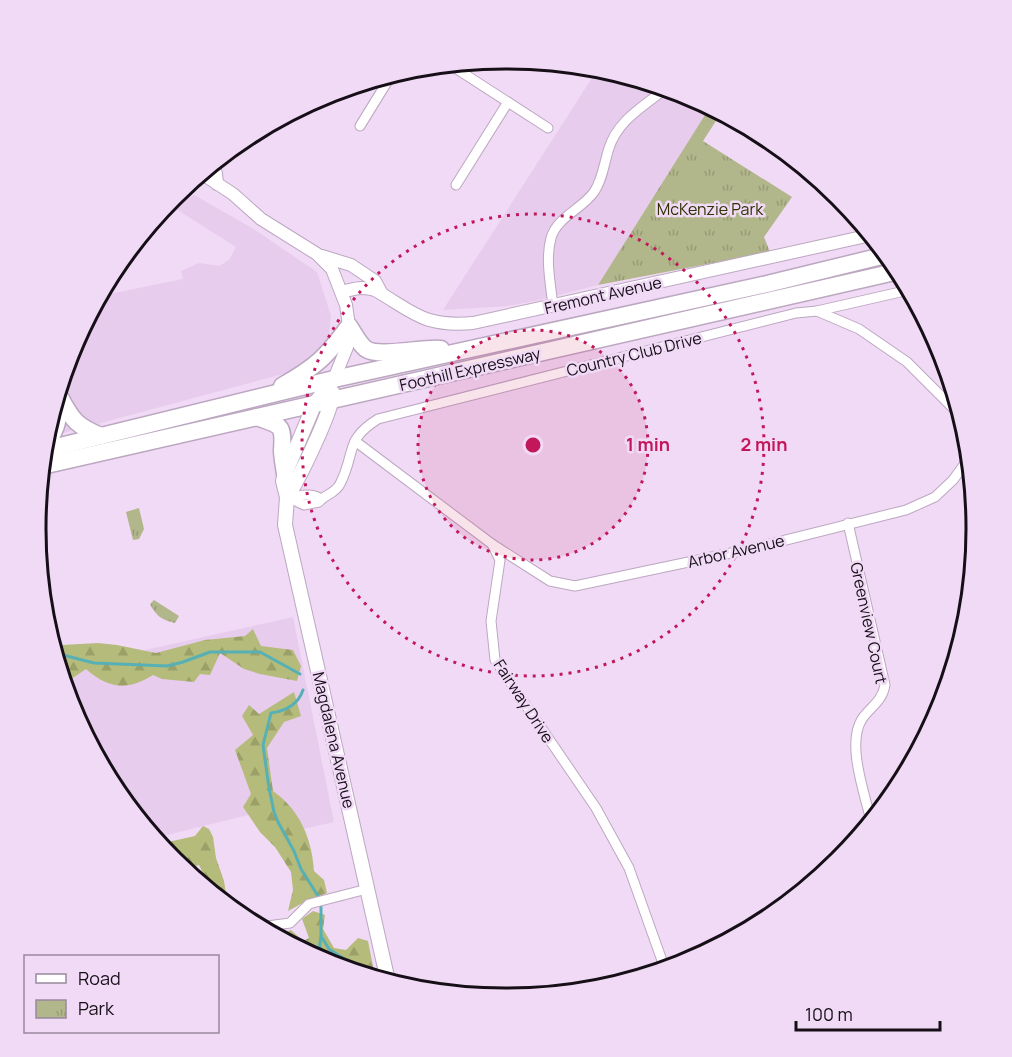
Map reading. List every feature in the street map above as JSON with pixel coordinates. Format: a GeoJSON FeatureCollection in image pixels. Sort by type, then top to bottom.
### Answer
{"type":"FeatureCollection","features":[{"type":"Feature","properties":{"kind":"highway","name":"Foothill Expressway"},"geometry":{"type":"LineString","coordinates":[[54,448],[334,379],[767,284],[877,257]]}},
{"type":"Feature","properties":{"kind":"highway","name":"Foothill Expressway"},"geometry":{"type":"LineString","coordinates":[[51,464],[888,273]]}},
{"type":"Feature","properties":{"kind":"highway"},"geometry":{"type":"LineString","coordinates":[[266,395],[312,369],[327,355],[349,326],[363,347],[371,352],[384,353],[428,348],[460,351]]}},
{"type":"Feature","properties":{"kind":"highway"},"geometry":{"type":"LineString","coordinates":[[64,404],[75,423],[82,429],[101,436]]}},
{"type":"Feature","properties":{"kind":"highway"},"geometry":{"type":"LineString","coordinates":[[257,417],[283,430],[282,451],[285,474]]}},
{"type":"Feature","properties":{"kind":"main road","name":"Magdalena Avenue"},"geometry":{"type":"LineString","coordinates":[[287,497],[295,485],[332,399],[334,379]]}},
{"type":"Feature","properties":{"kind":"main road","name":"Magdalena Avenue"},"geometry":{"type":"LineString","coordinates":[[334,379],[315,403],[285,474],[283,481],[287,497],[284,517],[286,535],[386,972]]}},
{"type":"Feature","properties":{"kind":"street"},"geometry":{"type":"LineString","coordinates":[[461,72],[548,128]]}},
{"type":"Feature","properties":{"kind":"street"},"geometry":{"type":"LineString","coordinates":[[360,126],[385,86]]}},
{"type":"Feature","properties":{"kind":"street"},"geometry":{"type":"LineString","coordinates":[[553,307],[549,274],[549,248],[552,236],[558,224],[594,192],[609,146],[620,126],[628,116],[658,94]]}},
{"type":"Feature","properties":{"kind":"street"},"geometry":{"type":"LineString","coordinates":[[456,185],[508,102]]}},
{"type":"Feature","properties":{"kind":"street"},"geometry":{"type":"LineString","coordinates":[[215,173],[217,184]]}},
{"type":"Feature","properties":{"kind":"street"},"geometry":{"type":"LineString","coordinates":[[209,178],[233,194],[261,219],[317,254],[332,269],[342,292],[349,326],[347,347],[334,379]]}},
{"type":"Feature","properties":{"kind":"street"},"geometry":{"type":"LineString","coordinates":[[203,183],[207,186],[217,184]]}},
{"type":"Feature","properties":{"kind":"street","name":"Fremont Avenue"},"geometry":{"type":"LineString","coordinates":[[342,292],[367,287],[425,320],[441,324],[473,323],[861,238]]}},
{"type":"Feature","properties":{"kind":"street"},"geometry":{"type":"LineString","coordinates":[[317,254],[351,265],[375,281],[382,294]]}},
{"type":"Feature","properties":{"kind":"street","name":"Country Club Drive"},"geometry":{"type":"LineString","coordinates":[[287,497],[306,495],[318,496],[321,499],[331,495],[340,484],[355,441],[363,428],[378,419],[796,313],[817,311],[900,292]]}},
{"type":"Feature","properties":{"kind":"street"},"geometry":{"type":"LineString","coordinates":[[817,311],[859,329],[884,345],[907,362],[948,403]]}},
{"type":"Feature","properties":{"kind":"street"},"geometry":{"type":"LineString","coordinates":[[355,441],[492,544]]}},
{"type":"Feature","properties":{"kind":"street","name":"Arbor Avenue"},"geometry":{"type":"LineString","coordinates":[[492,544],[550,581],[575,586],[750,549],[906,510],[935,497],[962,468]]}},
{"type":"Feature","properties":{"kind":"street","name":"Greenview Court"},"geometry":{"type":"LineString","coordinates":[[848,523],[885,685],[883,695],[862,720],[857,734],[857,758],[869,811]]}},
{"type":"Feature","properties":{"kind":"street","name":"Fairway Drive"},"geometry":{"type":"LineString","coordinates":[[492,544],[500,560],[491,621],[495,660],[596,808],[629,868],[662,961]]}},
{"type":"Feature","properties":{"kind":"street"},"geometry":{"type":"LineString","coordinates":[[274,925],[290,923],[309,904],[367,889]]}},
{"type":"Feature","properties":{"kind":"shaded area"},"geometry":{"type":"Polygon","coordinates":[[[592,78],[654,93],[705,114],[598,285],[508,306],[443,310],[592,78]]]}},
{"type":"Feature","properties":{"kind":"shaded area"},"geometry":{"type":"Polygon","coordinates":[[[194,195],[252,228],[317,272],[331,316],[329,334],[320,357],[298,370],[56,435],[81,353],[111,294],[183,279],[181,271],[199,263],[219,266],[229,260],[236,247],[176,209],[194,195]]]}},
{"type":"Feature","properties":{"kind":"shaded area"},"geometry":{"type":"Polygon","coordinates":[[[293,617],[334,822],[299,830],[280,807],[165,835],[141,808],[108,758],[81,704],[68,667],[293,617]]]}},
{"type":"Feature","properties":{"kind":"green space","name":"McKenzie Park"},"geometry":{"type":"Polygon","coordinates":[[[705,114],[716,120],[703,141],[792,197],[764,237],[770,252],[598,285],[705,114]]]}},
{"type":"Feature","properties":{"kind":"green space"},"geometry":{"type":"Polygon","coordinates":[[[690,178],[719,197],[710,210],[682,191],[690,178]]]}},
{"type":"Feature","properties":{"kind":"green space"},"geometry":{"type":"Polygon","coordinates":[[[677,199],[705,218],[697,231],[668,212],[677,199]]]}},
{"type":"Feature","properties":{"kind":"green space"},"geometry":{"type":"Polygon","coordinates":[[[139,508],[144,529],[139,539],[133,540],[126,512],[139,508]]]}},
{"type":"Feature","properties":{"kind":"green space"},"geometry":{"type":"Polygon","coordinates":[[[154,600],[179,616],[175,623],[163,619],[155,612],[150,604],[154,600]]]}},
{"type":"Feature","properties":{"kind":"green space"},"geometry":{"type":"Polygon","coordinates":[[[253,629],[261,646],[293,650],[301,666],[297,681],[244,669],[220,653],[210,675],[200,674],[194,682],[162,679],[153,675],[135,684],[118,686],[103,681],[86,669],[72,679],[61,644],[98,643],[156,653],[205,640],[245,636],[253,629]]]}},
{"type":"Feature","properties":{"kind":"green space"},"geometry":{"type":"Polygon","coordinates":[[[294,692],[301,716],[284,722],[267,748],[273,791],[291,807],[303,826],[311,848],[314,871],[324,880],[327,893],[288,911],[293,890],[291,872],[275,847],[260,832],[243,807],[251,794],[235,750],[253,735],[242,716],[249,705],[259,714],[294,692]]]}},
{"type":"Feature","properties":{"kind":"green space"},"geometry":{"type":"Polygon","coordinates":[[[203,826],[209,829],[213,837],[226,893],[204,875],[199,865],[195,866],[170,841],[195,836],[203,826]]]}},
{"type":"Feature","properties":{"kind":"green space"},"geometry":{"type":"Polygon","coordinates":[[[313,911],[325,915],[323,929],[334,948],[346,950],[358,938],[368,941],[373,968],[303,941],[309,938],[302,919],[313,911]]]}},
{"type":"Feature","properties":{"kind":"green space"},"geometry":{"type":"Polygon","coordinates":[[[291,930],[303,941],[286,932],[291,930]]]}},
{"type":"Feature","properties":{"kind":"waterway"},"geometry":{"type":"LineString","coordinates":[[65,655],[94,663],[167,666],[210,652],[260,652],[300,674]]}},
{"type":"Feature","properties":{"kind":"waterway"},"geometry":{"type":"LineString","coordinates":[[303,690],[298,700],[290,706],[271,713],[263,745],[274,812],[301,869],[318,896]]}},
{"type":"Feature","properties":{"kind":"waterway"},"geometry":{"type":"LineString","coordinates":[[321,907],[321,936],[329,949],[342,958]]}},
{"type":"Feature","properties":{"kind":"waterway"},"geometry":{"type":"LineString","coordinates":[[319,948],[321,936]]}}]}
